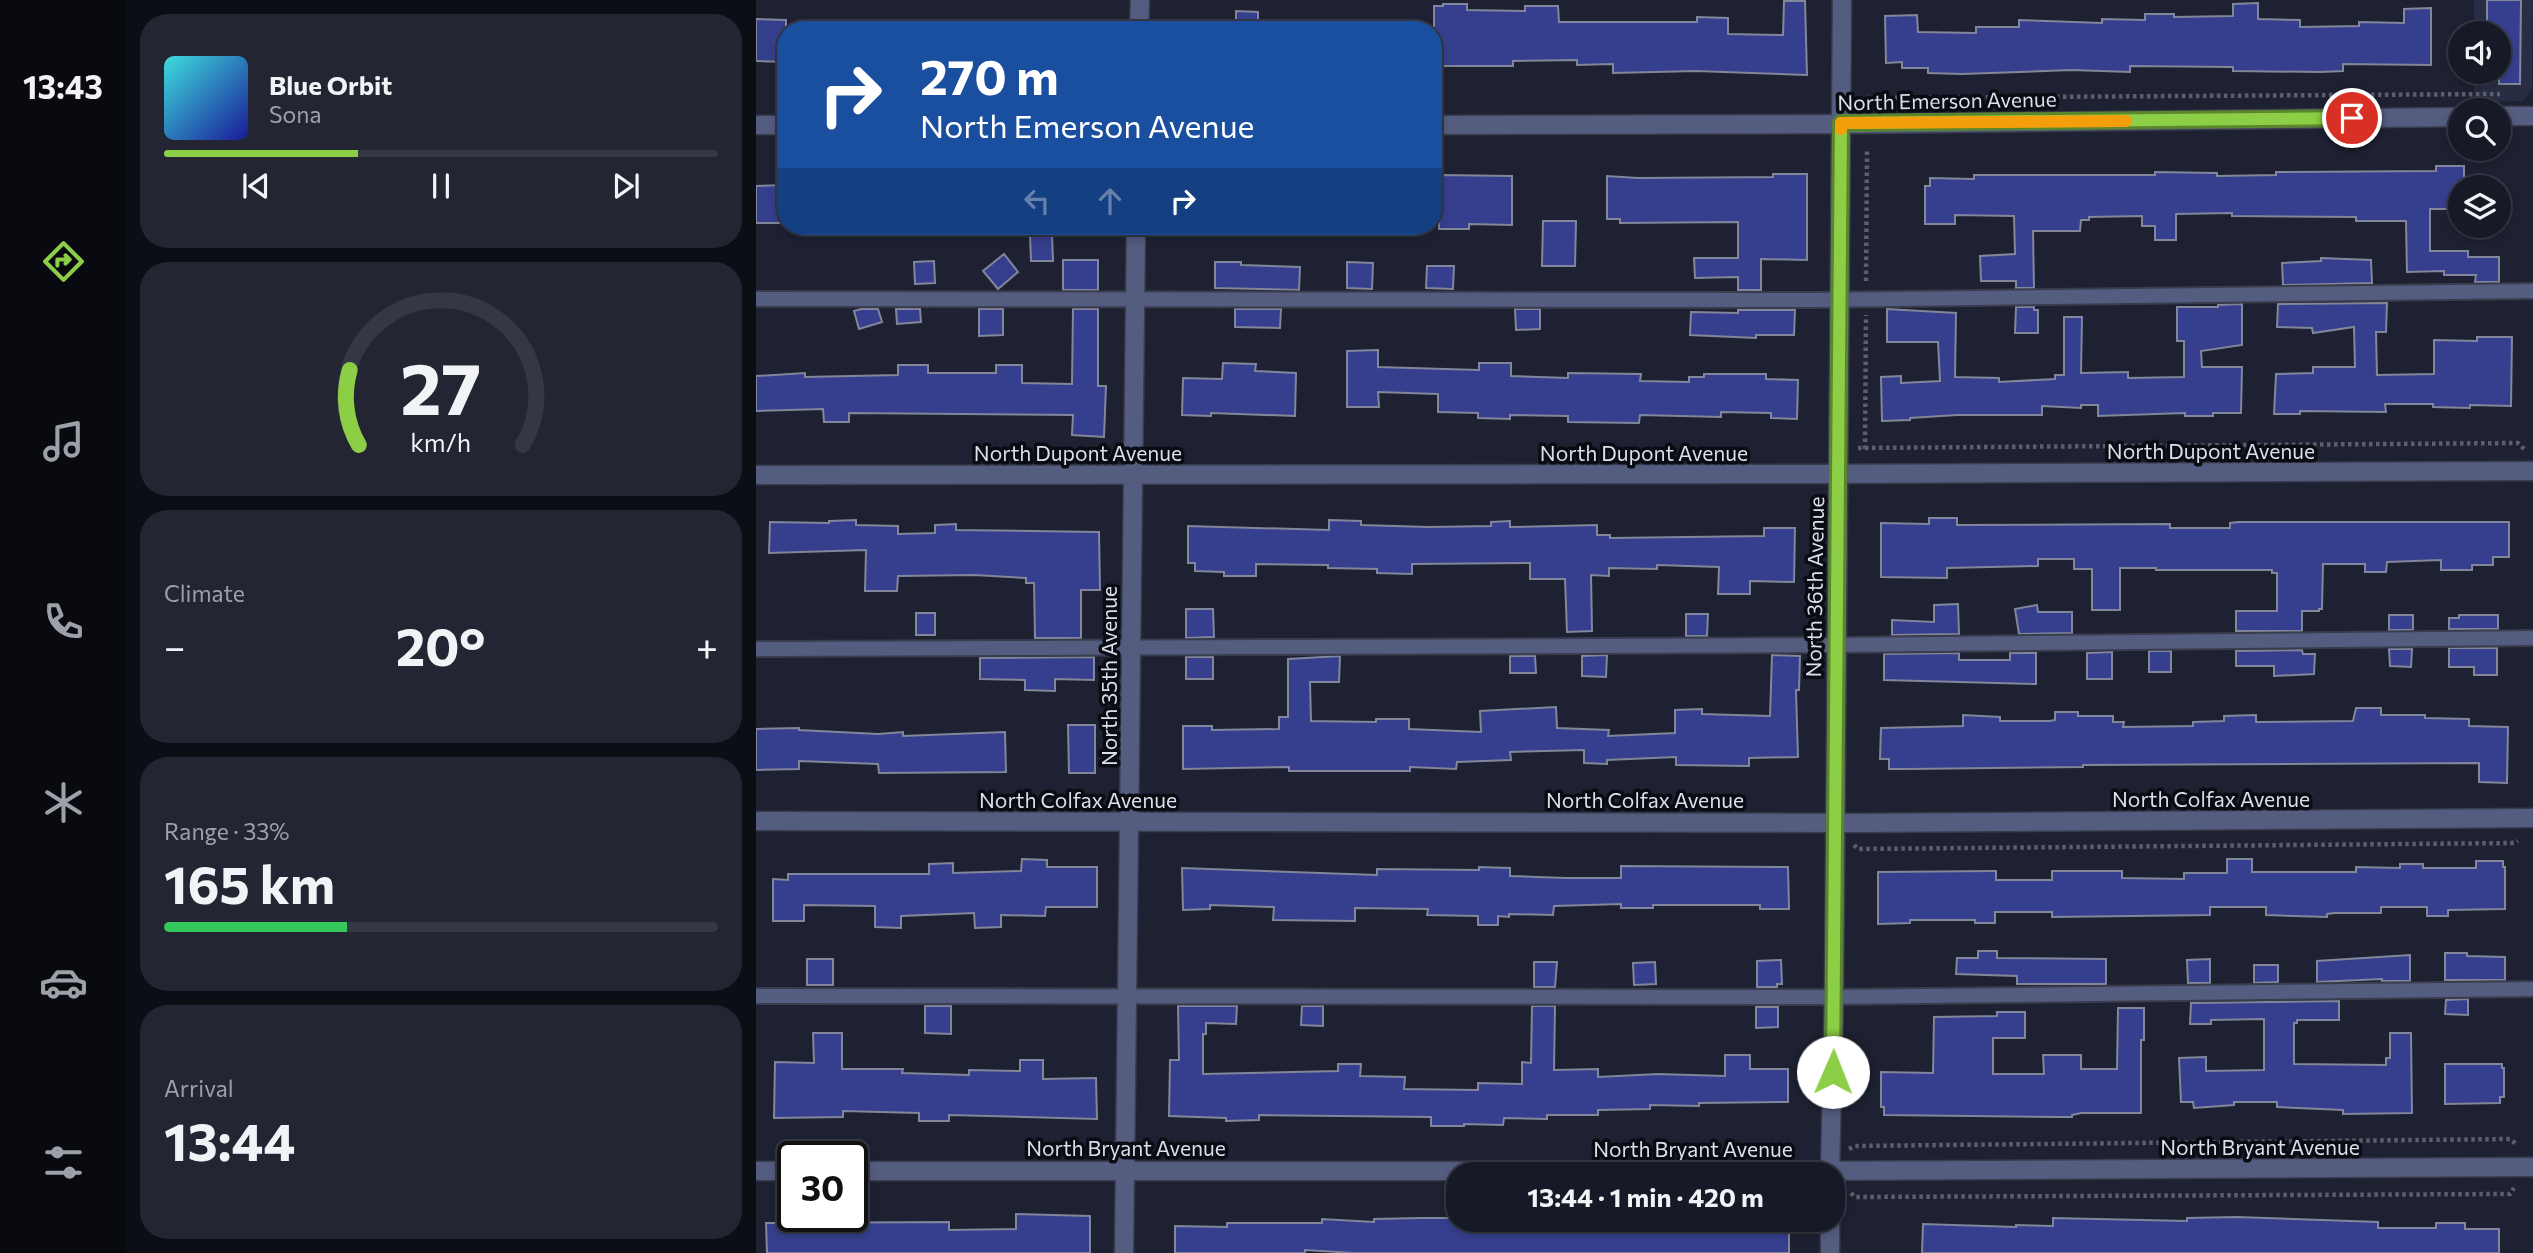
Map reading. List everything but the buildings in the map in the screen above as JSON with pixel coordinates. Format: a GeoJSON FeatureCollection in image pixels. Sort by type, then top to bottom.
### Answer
{"type":"FeatureCollection","features":[{"type":"Feature","properties":{"kind":"street"},"geometry":{"type":"LineString","coordinates":[[1139,21],[1140,0]]}},
{"type":"Feature","properties":{"kind":"street","name":"North 36th Avenue"},"geometry":{"type":"LineString","coordinates":[[1830,1162],[1842,0]]}},
{"type":"Feature","properties":{"kind":"street"},"geometry":{"type":"LineString","coordinates":[[2511,116],[2533,116]]}},
{"type":"Feature","properties":{"kind":"street","name":"North Emerson Avenue"},"geometry":{"type":"LineString","coordinates":[[1442,125],[2448,117]]}},
{"type":"Feature","properties":{"kind":"street"},"geometry":{"type":"LineString","coordinates":[[756,125],[777,125]]}},
{"type":"Feature","properties":{"kind":"street","name":"North 35th Avenue"},"geometry":{"type":"LineString","coordinates":[[1125,1253],[1130,822],[1129,646],[1136,235]]}},
{"type":"Feature","properties":{"kind":"street","name":"North Dupont Avenue"},"geometry":{"type":"LineString","coordinates":[[756,475],[2533,471]]}},
{"type":"Feature","properties":{"kind":"street","name":"North Colfax Avenue"},"geometry":{"type":"LineString","coordinates":[[756,821],[1835,823],[2533,818]]}},
{"type":"Feature","properties":{"kind":"street","name":"North Bryant Avenue"},"geometry":{"type":"LineString","coordinates":[[1845,1172],[2533,1167]]}},
{"type":"Feature","properties":{"kind":"street"},"geometry":{"type":"LineString","coordinates":[[756,1171],[777,1171]]}},
{"type":"Feature","properties":{"kind":"street","name":"North Bryant Avenue"},"geometry":{"type":"LineString","coordinates":[[868,1171],[1446,1171]]}},
{"type":"Feature","properties":{"kind":"street"},"geometry":{"type":"LineString","coordinates":[[1830,1232],[1830,1253]]}},
{"type":"Feature","properties":{"kind":"lane"},"geometry":{"type":"LineString","coordinates":[[756,299],[1840,299],[2533,291]]}},
{"type":"Feature","properties":{"kind":"lane"},"geometry":{"type":"LineString","coordinates":[[756,649],[1837,645],[2533,638]]}},
{"type":"Feature","properties":{"kind":"lane"},"geometry":{"type":"LineString","coordinates":[[756,996],[1834,996],[2533,989]]}},
{"type":"Feature","properties":{"kind":"path"},"geometry":{"type":"LineString","coordinates":[[1862,103],[1867,98],[2505,93]]}},
{"type":"Feature","properties":{"kind":"path"},"geometry":{"type":"LineString","coordinates":[[1858,448],[2518,443],[2524,449]]}},
{"type":"Feature","properties":{"kind":"path"},"geometry":{"type":"LineString","coordinates":[[1853,844],[1858,849],[2518,841]]}},
{"type":"Feature","properties":{"kind":"path"},"geometry":{"type":"LineString","coordinates":[[1849,1150],[1855,1146],[2510,1139],[2516,1144]]}},
{"type":"Feature","properties":{"kind":"path"},"geometry":{"type":"LineString","coordinates":[[1852,1193],[1855,1197],[2510,1194],[2514,1188]]}},
{"type":"Feature","properties":{"kind":"shaded area"},"geometry":{"type":"Polygon","coordinates":[[[2474,0],[2533,0],[2532,88],[2523,101],[2511,101],[2511,98],[2474,98],[2474,84],[2511,84],[2511,21],[2474,21],[2474,0]]]}},
{"type":"Feature","properties":{"kind":"slow traffic"},"geometry":{"type":"LineString","coordinates":[[1841,129],[1841,123],[2126,121]]}},
{"type":"Feature","properties":{"kind":"route"},"geometry":{"type":"LineString","coordinates":[[1833,1072],[1841,123],[2352,118]]}}]}
